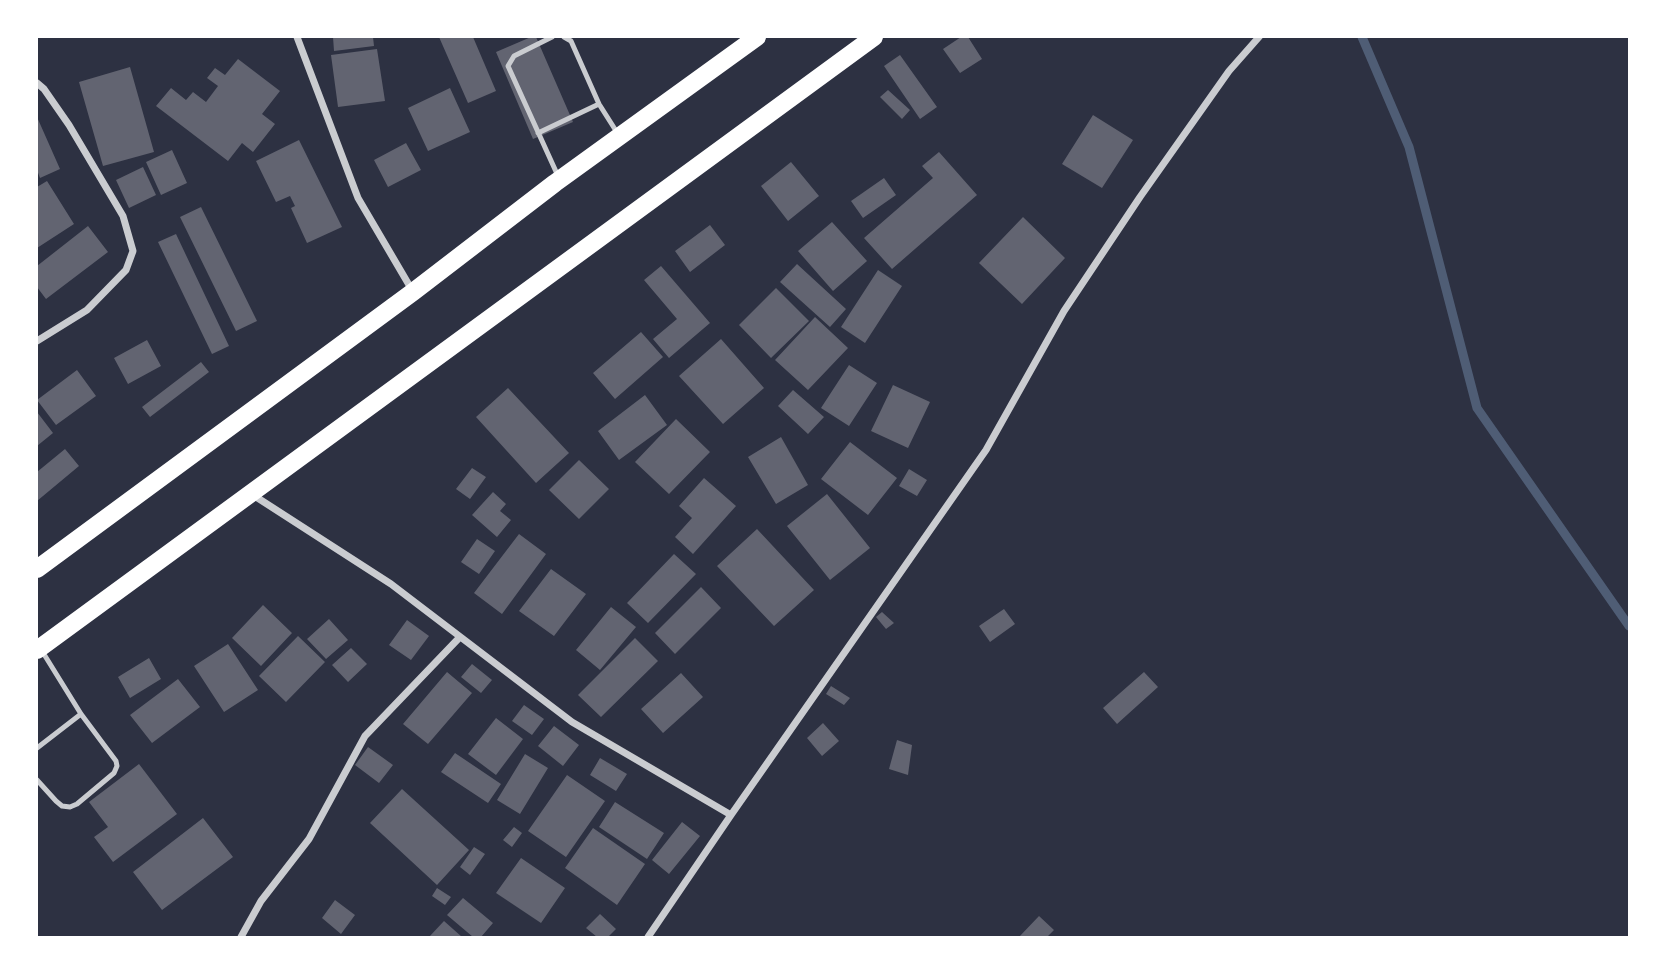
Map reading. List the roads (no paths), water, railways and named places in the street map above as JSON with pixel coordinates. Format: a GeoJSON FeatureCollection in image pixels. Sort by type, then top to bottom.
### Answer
{"type":"FeatureCollection","features":[{"type":"Feature","properties":{"kind":"main road"},"geometry":{"type":"LineString","coordinates":[[37,569],[413,292],[555,183],[757,37]]}},
{"type":"Feature","properties":{"kind":"main road"},"geometry":{"type":"LineString","coordinates":[[38,649],[874,37]]}},
{"type":"Feature","properties":{"kind":"street"},"geometry":{"type":"LineString","coordinates":[[297,37],[358,198],[413,292]]}},
{"type":"Feature","properties":{"kind":"street"},"geometry":{"type":"LineString","coordinates":[[648,937],[986,450],[1064,311],[1140,197],[1229,71],[1259,37]]}},
{"type":"Feature","properties":{"kind":"street"},"geometry":{"type":"LineString","coordinates":[[37,83],[69,125],[123,216],[133,251],[126,270],[87,310],[37,341]]}},
{"type":"Feature","properties":{"kind":"street"},"geometry":{"type":"LineString","coordinates":[[251,494],[391,584],[572,722],[731,815]]}},
{"type":"Feature","properties":{"kind":"street"},"geometry":{"type":"LineString","coordinates":[[241,937],[261,901],[309,839],[365,736],[459,638]]}},
{"type":"Feature","properties":{"kind":"lane"},"geometry":{"type":"LineString","coordinates":[[552,37],[514,56],[508,66],[558,175],[555,183]]}},
{"type":"Feature","properties":{"kind":"lane"},"geometry":{"type":"LineString","coordinates":[[564,37],[570,41],[599,104],[616,133],[621,135]]}},
{"type":"Feature","properties":{"kind":"lane"},"geometry":{"type":"LineString","coordinates":[[538,134],[599,104]]}},
{"type":"Feature","properties":{"kind":"lane"},"geometry":{"type":"LineString","coordinates":[[37,780],[62,806],[70,807],[78,804],[114,773],[117,766],[38,649]]}},
{"type":"Feature","properties":{"kind":"lane"},"geometry":{"type":"LineString","coordinates":[[37,748],[81,715]]}},
{"type":"Feature","properties":{"kind":"waterway"},"geometry":{"type":"LineString","coordinates":[[1362,37],[1409,147],[1477,408],[1629,626]]}}]}
